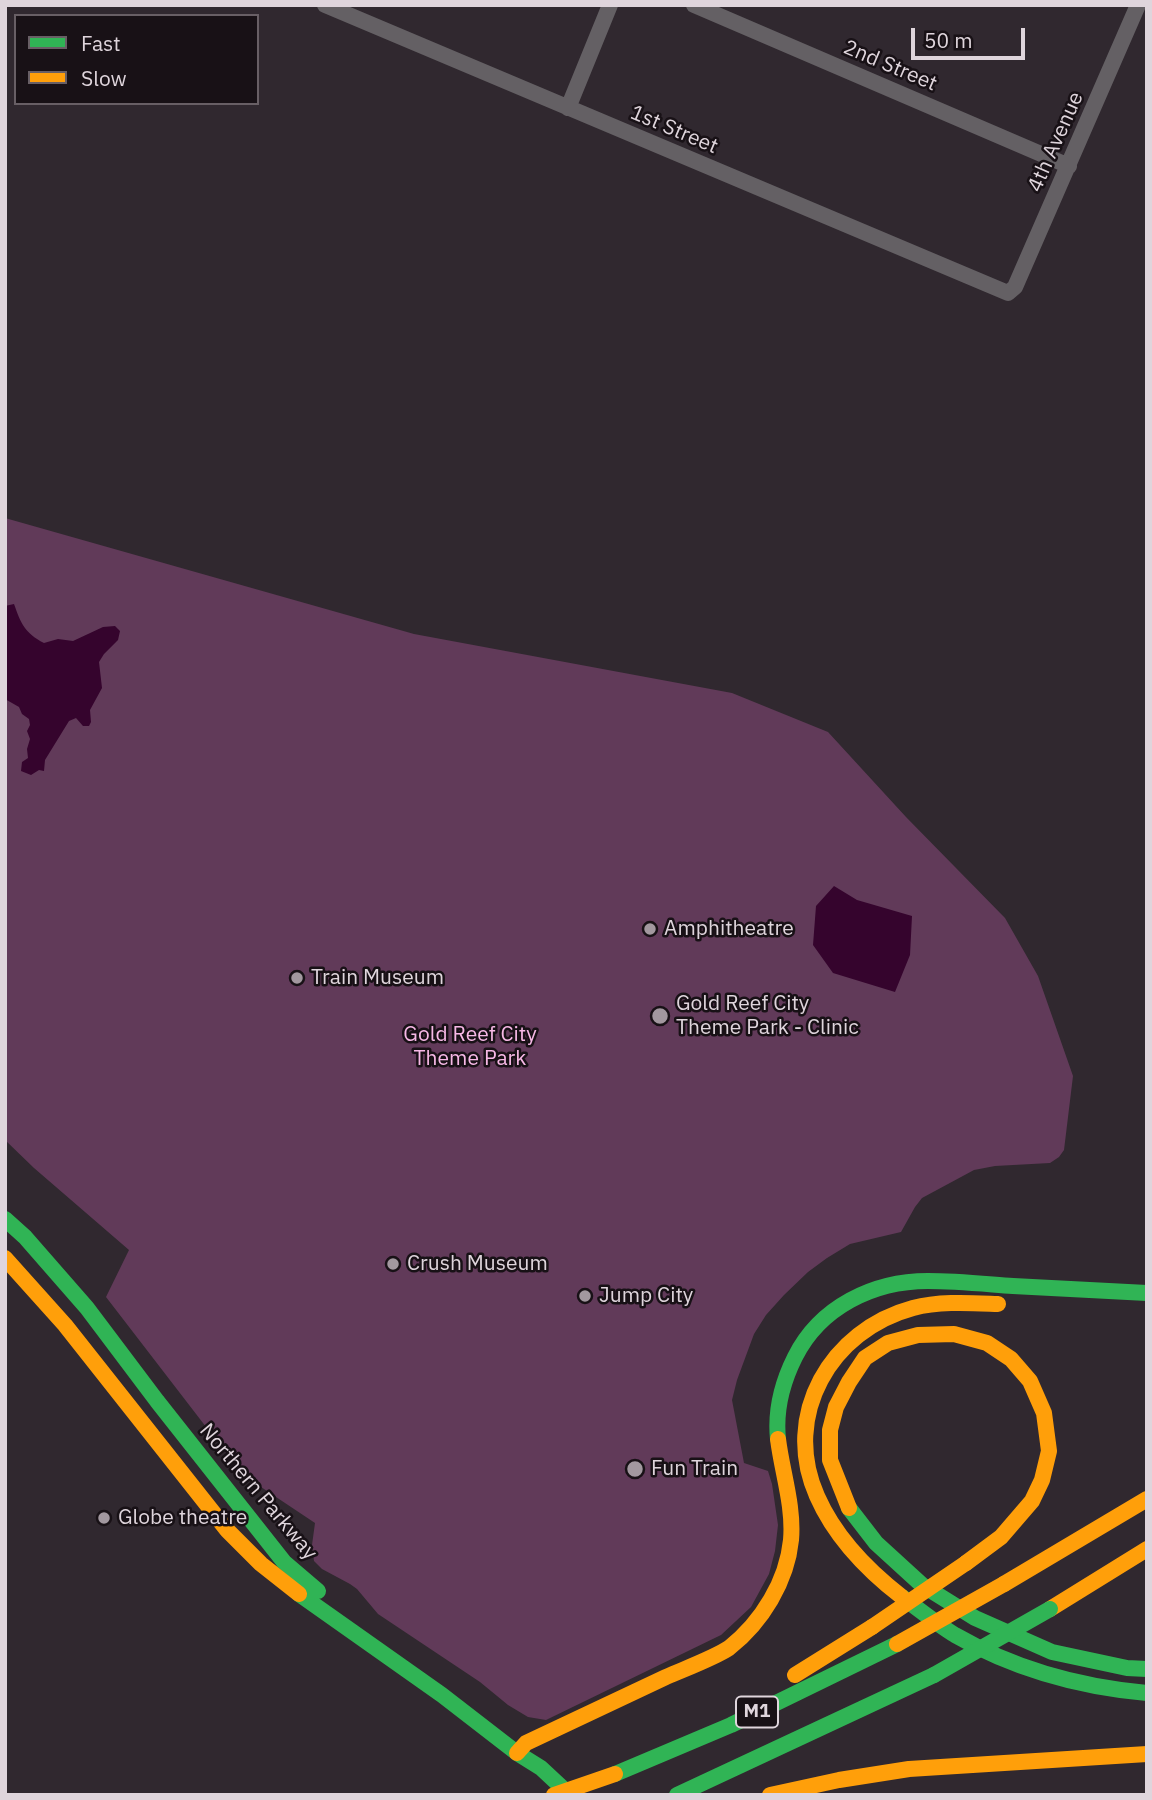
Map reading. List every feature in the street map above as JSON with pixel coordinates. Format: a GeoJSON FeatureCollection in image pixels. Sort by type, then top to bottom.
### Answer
{"type":"FeatureCollection","features":[{"type":"Feature","properties":{"kind":"main road","name":"Northern Parkway"},"geometry":{"type":"LineString","coordinates":[[5,1219],[87,1308],[284,1562],[366,1627],[450,1686],[521,1748]]}},
{"type":"Feature","properties":{"kind":"main road","name":"Northern Parkway"},"geometry":{"type":"LineString","coordinates":[[5,1258],[65,1325],[227,1530],[261,1564],[442,1695],[521,1748]]}},
{"type":"Feature","properties":{"kind":"main road"},"geometry":{"type":"LineString","coordinates":[[570,1795],[521,1748],[727,1649],[747,1633],[766,1609],[780,1581],[789,1552],[791,1520],[779,1446],[779,1404],[794,1357],[808,1336],[828,1315],[853,1298],[876,1289],[900,1283],[927,1281],[1147,1293]]}},
{"type":"Feature","properties":{"kind":"main road"},"geometry":{"type":"LineString","coordinates":[[1014,1304],[933,1304],[905,1310],[875,1323],[846,1344],[820,1380],[808,1414],[805,1436],[814,1489],[827,1516],[857,1556],[883,1582],[954,1634],[1010,1661],[1049,1674],[1094,1687],[1147,1693]]}},
{"type":"Feature","properties":{"kind":"main road"},"geometry":{"type":"LineString","coordinates":[[731,1725],[778,1685],[872,1627],[966,1563],[1000,1537],[1031,1501],[1042,1480],[1049,1451],[1044,1413],[1030,1381],[1011,1360],[987,1343],[954,1334],[918,1335],[888,1343],[864,1358],[836,1407],[830,1430],[830,1460],[849,1511],[876,1543],[922,1585],[975,1618],[1052,1652],[1127,1668],[1147,1669]]}},
{"type":"Feature","properties":{"kind":"main road","name":"M1"},"geometry":{"type":"LineString","coordinates":[[554,1795],[615,1774],[731,1725],[897,1644],[1147,1499]]}},
{"type":"Feature","properties":{"kind":"main road","name":"M1"},"geometry":{"type":"LineString","coordinates":[[677,1795],[934,1675],[1050,1609],[1147,1549]]}},
{"type":"Feature","properties":{"kind":"main road"},"geometry":{"type":"LineString","coordinates":[[770,1795],[876,1773],[954,1765],[1101,1759],[1147,1754]]}},
{"type":"Feature","properties":{"kind":"street","name":"1st Street"},"geometry":{"type":"LineString","coordinates":[[325,5],[1007,293]]}},
{"type":"Feature","properties":{"kind":"street"},"geometry":{"type":"LineString","coordinates":[[568,108],[610,5]]}},
{"type":"Feature","properties":{"kind":"street","name":"2nd Street"},"geometry":{"type":"LineString","coordinates":[[694,5],[1069,166]]}},
{"type":"Feature","properties":{"kind":"street","name":"4th Avenue"},"geometry":{"type":"LineString","coordinates":[[1007,293],[1015,287],[1139,5]]}},
{"type":"Feature","properties":{"kind":"green space","name":"Gold Reef City Theme Park"},"geometry":{"type":"Polygon","coordinates":[[[5,518],[414,634],[732,693],[828,732],[1005,918],[1038,976],[1073,1076],[1064,1150],[1050,1163],[974,1170],[922,1198],[901,1232],[850,1244],[827,1258],[808,1272],[766,1315],[754,1334],[732,1400],[744,1463],[768,1471],[772,1484],[778,1525],[775,1551],[769,1574],[751,1607],[721,1635],[546,1720],[528,1717],[508,1705],[480,1682],[378,1614],[357,1589],[322,1569],[314,1561],[312,1545],[315,1523],[243,1475],[106,1297],[129,1250],[5,1140],[5,518]]]}},
{"type":"Feature","properties":{"kind":"shaded area"},"geometry":{"type":"Polygon","coordinates":[[[14,604],[24,627],[44,643],[58,639],[73,641],[103,627],[115,626],[120,631],[118,640],[99,662],[102,688],[90,710],[89,726],[83,726],[76,718],[69,721],[45,760],[44,771],[39,770],[31,775],[21,771],[22,762],[28,758],[29,719],[22,714],[19,707],[5,699],[5,606],[14,604]]]}},
{"type":"Feature","properties":{"kind":"shaded area"},"geometry":{"type":"Polygon","coordinates":[[[834,886],[857,900],[912,916],[910,955],[895,992],[833,973],[813,945],[816,906],[834,886]]]}},
{"type":"Feature","properties":{"kind":"traffic: fast"},"geometry":{"type":"LineString","coordinates":[[5,1219],[25,1237],[87,1308],[284,1562],[318,1591]]}},
{"type":"Feature","properties":{"kind":"traffic: fast"},"geometry":{"type":"LineString","coordinates":[[778,1439],[783,1387],[795,1357],[806,1339],[834,1311],[868,1292],[908,1282],[928,1281],[1147,1293]]}},
{"type":"Feature","properties":{"kind":"traffic: fast"},"geometry":{"type":"LineString","coordinates":[[849,1508],[876,1543],[922,1585],[975,1618],[1052,1652],[1127,1668],[1147,1669]]}},
{"type":"Feature","properties":{"kind":"traffic: fast"},"geometry":{"type":"LineString","coordinates":[[299,1594],[541,1768],[570,1795]]}},
{"type":"Feature","properties":{"kind":"traffic: fast"},"geometry":{"type":"LineString","coordinates":[[902,1597],[955,1635],[1000,1658],[1072,1681],[1147,1693]]}},
{"type":"Feature","properties":{"kind":"traffic: fast"},"geometry":{"type":"LineString","coordinates":[[934,1675],[1050,1609]]}},
{"type":"Feature","properties":{"kind":"traffic: fast"},"geometry":{"type":"LineString","coordinates":[[615,1774],[731,1725],[897,1644]]}},
{"type":"Feature","properties":{"kind":"traffic: fast"},"geometry":{"type":"LineString","coordinates":[[677,1795],[934,1675]]}},
{"type":"Feature","properties":{"kind":"traffic: slow"},"geometry":{"type":"LineString","coordinates":[[5,1258],[65,1325],[227,1530],[261,1564],[299,1594]]}},
{"type":"Feature","properties":{"kind":"traffic: slow"},"geometry":{"type":"LineString","coordinates":[[902,1597],[876,1576],[853,1552],[824,1511],[807,1466],[805,1436],[810,1407],[821,1380],[837,1356],[858,1335],[884,1319],[913,1308],[934,1304],[998,1304]]}},
{"type":"Feature","properties":{"kind":"traffic: slow"},"geometry":{"type":"LineString","coordinates":[[849,1508],[830,1460],[830,1430],[836,1407],[865,1358],[888,1343],[918,1335],[954,1334],[987,1343],[1011,1359],[1030,1381],[1044,1413],[1049,1451],[1042,1480],[1032,1501],[1001,1537],[966,1563]]}},
{"type":"Feature","properties":{"kind":"traffic: slow"},"geometry":{"type":"LineString","coordinates":[[517,1753],[526,1743],[723,1652],[752,1626],[771,1600],[789,1555],[789,1502],[778,1439]]}},
{"type":"Feature","properties":{"kind":"traffic: slow"},"geometry":{"type":"LineString","coordinates":[[1004,1584],[1147,1499]]}},
{"type":"Feature","properties":{"kind":"traffic: slow"},"geometry":{"type":"LineString","coordinates":[[1050,1609],[1147,1549]]}},
{"type":"Feature","properties":{"kind":"traffic: slow"},"geometry":{"type":"LineString","coordinates":[[872,1627],[966,1563]]}},
{"type":"Feature","properties":{"kind":"traffic: slow"},"geometry":{"type":"LineString","coordinates":[[897,1644],[1004,1584]]}},
{"type":"Feature","properties":{"kind":"traffic: slow"},"geometry":{"type":"LineString","coordinates":[[795,1675],[872,1627]]}},
{"type":"Feature","properties":{"kind":"traffic: slow"},"geometry":{"type":"LineString","coordinates":[[770,1795],[909,1769],[1147,1754]]}},
{"type":"Feature","properties":{"kind":"traffic: slow"},"geometry":{"type":"LineString","coordinates":[[554,1795],[615,1774]]}},
{"type":"Feature","properties":{"kind":"place","name":"Amphitheatre"},"geometry":{"type":"Point","coordinates":[650,929]}},
{"type":"Feature","properties":{"kind":"place","name":"Train Museum"},"geometry":{"type":"Point","coordinates":[297,978]}},
{"type":"Feature","properties":{"kind":"place","name":"Gold Reef City Theme Park - Clinic"},"geometry":{"type":"Point","coordinates":[660,1016]}},
{"type":"Feature","properties":{"kind":"place","name":"Crush Museum"},"geometry":{"type":"Point","coordinates":[393,1264]}},
{"type":"Feature","properties":{"kind":"place","name":"Jump City"},"geometry":{"type":"Point","coordinates":[585,1296]}},
{"type":"Feature","properties":{"kind":"place","name":"Fun Train"},"geometry":{"type":"Point","coordinates":[635,1469]}},
{"type":"Feature","properties":{"kind":"place","name":"Globe theatre"},"geometry":{"type":"Point","coordinates":[104,1518]}}]}
